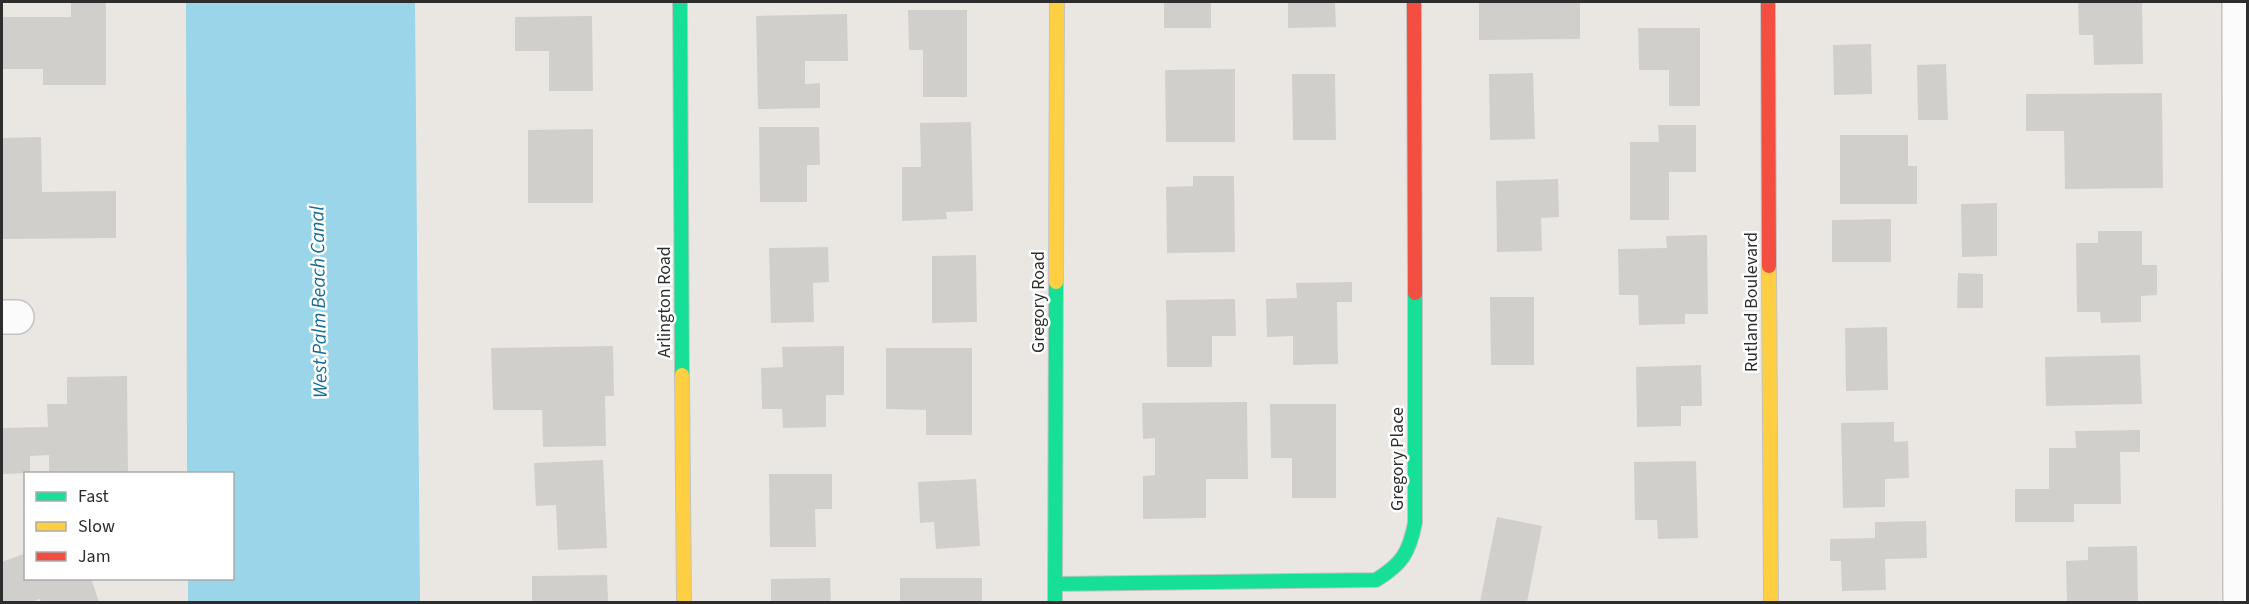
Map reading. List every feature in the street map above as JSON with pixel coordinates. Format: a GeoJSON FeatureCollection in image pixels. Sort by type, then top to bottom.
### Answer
{"type":"FeatureCollection","features":[{"type":"Feature","properties":{"kind":"street","name":"Arlington Road"},"geometry":{"type":"LineString","coordinates":[[680,2],[684,603]]}},
{"type":"Feature","properties":{"kind":"street","name":"Gregory Road"},"geometry":{"type":"LineString","coordinates":[[1055,603],[1057,2]]}},
{"type":"Feature","properties":{"kind":"street","name":"Gregory Place"},"geometry":{"type":"LineString","coordinates":[[1055,584],[1376,580],[1397,567],[1411,548],[1415,524],[1414,2]]}},
{"type":"Feature","properties":{"kind":"street","name":"Rutland Boulevard"},"geometry":{"type":"LineString","coordinates":[[1768,2],[1771,603]]}},
{"type":"Feature","properties":{"kind":"street"},"geometry":{"type":"LineString","coordinates":[[2239,2],[2240,603]]}},
{"type":"Feature","properties":{"kind":"water","name":"West Palm Beach Canal"},"geometry":{"type":"Polygon","coordinates":[[[186,2],[415,2],[420,602],[188,602],[188,580],[234,580],[234,472],[187,472],[186,2]]]}},
{"type":"Feature","properties":{"kind":"building"},"geometry":{"type":"Polygon","coordinates":[[[71,2],[106,2],[106,85],[43,85],[43,69],[2,69],[2,17],[71,17],[71,2]]]}},
{"type":"Feature","properties":{"kind":"building"},"geometry":{"type":"Polygon","coordinates":[[[1164,2],[1211,2],[1211,28],[1164,28],[1164,2]]]}},
{"type":"Feature","properties":{"kind":"building"},"geometry":{"type":"Polygon","coordinates":[[[1288,2],[1335,2],[1336,27],[1288,28],[1288,2]]]}},
{"type":"Feature","properties":{"kind":"building"},"geometry":{"type":"Polygon","coordinates":[[[1479,2],[1580,2],[1580,39],[1479,40],[1479,2]]]}},
{"type":"Feature","properties":{"kind":"building"},"geometry":{"type":"Polygon","coordinates":[[[2078,2],[2142,2],[2143,64],[2094,65],[2093,35],[2079,35],[2078,2]]]}},
{"type":"Feature","properties":{"kind":"building"},"geometry":{"type":"Polygon","coordinates":[[[908,10],[967,10],[967,97],[923,97],[923,50],[909,50],[908,10]]]}},
{"type":"Feature","properties":{"kind":"building"},"geometry":{"type":"Polygon","coordinates":[[[847,14],[848,61],[805,61],[805,84],[820,83],[820,108],[758,109],[756,16],[847,14]]]}},
{"type":"Feature","properties":{"kind":"building"},"geometry":{"type":"Polygon","coordinates":[[[592,16],[593,91],[549,91],[549,51],[515,51],[515,17],[592,16]]]}},
{"type":"Feature","properties":{"kind":"building"},"geometry":{"type":"Polygon","coordinates":[[[1638,28],[1700,28],[1700,106],[1669,106],[1669,70],[1639,70],[1638,28]]]}},
{"type":"Feature","properties":{"kind":"building"},"geometry":{"type":"Polygon","coordinates":[[[1871,44],[1872,94],[1834,95],[1833,45],[1871,44]]]}},
{"type":"Feature","properties":{"kind":"building"},"geometry":{"type":"Polygon","coordinates":[[[1946,64],[1948,120],[1918,120],[1917,65],[1946,64]]]}},
{"type":"Feature","properties":{"kind":"building"},"geometry":{"type":"Polygon","coordinates":[[[1235,69],[1235,142],[1166,142],[1165,70],[1235,69]]]}},
{"type":"Feature","properties":{"kind":"building"},"geometry":{"type":"Polygon","coordinates":[[[1533,73],[1535,139],[1490,140],[1489,74],[1533,73]]]}},
{"type":"Feature","properties":{"kind":"building"},"geometry":{"type":"Polygon","coordinates":[[[1292,74],[1335,74],[1336,140],[1293,140],[1292,74]]]}},
{"type":"Feature","properties":{"kind":"building"},"geometry":{"type":"Polygon","coordinates":[[[2162,93],[2163,188],[2065,189],[2064,131],[2026,131],[2026,94],[2162,93]]]}},
{"type":"Feature","properties":{"kind":"building"},"geometry":{"type":"Polygon","coordinates":[[[971,122],[973,211],[946,212],[947,219],[902,221],[902,167],[921,167],[920,123],[971,122]]]}},
{"type":"Feature","properties":{"kind":"building"},"geometry":{"type":"Polygon","coordinates":[[[1658,125],[1696,125],[1696,172],[1669,172],[1669,220],[1630,220],[1630,142],[1659,142],[1658,125]]]}},
{"type":"Feature","properties":{"kind":"building"},"geometry":{"type":"Polygon","coordinates":[[[759,127],[819,127],[820,165],[807,165],[807,202],[760,202],[759,127]]]}},
{"type":"Feature","properties":{"kind":"building"},"geometry":{"type":"Polygon","coordinates":[[[593,129],[593,203],[528,203],[528,130],[593,129]]]}},
{"type":"Feature","properties":{"kind":"building"},"geometry":{"type":"Polygon","coordinates":[[[1840,135],[1908,135],[1908,166],[1917,166],[1917,204],[1840,204],[1840,135]]]}},
{"type":"Feature","properties":{"kind":"building"},"geometry":{"type":"Polygon","coordinates":[[[41,137],[42,192],[116,191],[116,238],[2,239],[2,138],[41,137]]]}},
{"type":"Feature","properties":{"kind":"building"},"geometry":{"type":"Polygon","coordinates":[[[1193,176],[1234,176],[1235,252],[1167,253],[1166,187],[1193,186],[1193,176]]]}},
{"type":"Feature","properties":{"kind":"building"},"geometry":{"type":"Polygon","coordinates":[[[1558,179],[1559,217],[1541,218],[1542,251],[1497,252],[1496,181],[1558,179]]]}},
{"type":"Feature","properties":{"kind":"building"},"geometry":{"type":"Polygon","coordinates":[[[1997,203],[1997,256],[1962,257],[1961,204],[1997,203]]]}},
{"type":"Feature","properties":{"kind":"building"},"geometry":{"type":"Polygon","coordinates":[[[1891,219],[1891,262],[1832,262],[1832,220],[1891,219]]]}},
{"type":"Feature","properties":{"kind":"building"},"geometry":{"type":"Polygon","coordinates":[[[2098,231],[2142,231],[2142,265],[2157,265],[2157,295],[2141,296],[2141,322],[2101,323],[2100,312],[2077,312],[2076,243],[2098,243],[2098,231]]]}},
{"type":"Feature","properties":{"kind":"building"},"geometry":{"type":"Polygon","coordinates":[[[1707,235],[1708,314],[1685,314],[1685,324],[1639,325],[1638,295],[1619,295],[1618,249],[1667,248],[1666,236],[1707,235]]]}},
{"type":"Feature","properties":{"kind":"building"},"geometry":{"type":"Polygon","coordinates":[[[828,247],[829,282],[813,283],[814,322],[771,323],[769,248],[828,247]]]}},
{"type":"Feature","properties":{"kind":"building"},"geometry":{"type":"Polygon","coordinates":[[[976,255],[977,322],[932,323],[932,256],[976,255]]]}},
{"type":"Feature","properties":{"kind":"building"},"geometry":{"type":"Polygon","coordinates":[[[1958,273],[1983,274],[1983,308],[1957,308],[1958,273]]]}},
{"type":"Feature","properties":{"kind":"building"},"geometry":{"type":"Polygon","coordinates":[[[1352,282],[1352,302],[1337,302],[1338,364],[1293,365],[1293,336],[1267,337],[1266,299],[1297,298],[1296,283],[1352,282]]]}},
{"type":"Feature","properties":{"kind":"building"},"geometry":{"type":"Polygon","coordinates":[[[1490,297],[1534,297],[1534,365],[1491,365],[1490,297]]]}},
{"type":"Feature","properties":{"kind":"building"},"geometry":{"type":"Polygon","coordinates":[[[1235,299],[1236,336],[1212,336],[1212,367],[1167,367],[1166,300],[1235,299]]]}},
{"type":"Feature","properties":{"kind":"building"},"geometry":{"type":"Polygon","coordinates":[[[1887,327],[1888,390],[1846,391],[1845,328],[1887,327]]]}},
{"type":"Feature","properties":{"kind":"building"},"geometry":{"type":"Polygon","coordinates":[[[613,346],[614,396],[605,396],[606,446],[543,447],[542,410],[493,410],[491,348],[613,346]]]}},
{"type":"Feature","properties":{"kind":"building"},"geometry":{"type":"Polygon","coordinates":[[[844,346],[844,395],[826,395],[826,427],[783,428],[782,409],[762,409],[761,368],[783,367],[782,347],[844,346]]]}},
{"type":"Feature","properties":{"kind":"building"},"geometry":{"type":"Polygon","coordinates":[[[886,348],[972,348],[972,435],[926,435],[926,410],[886,409],[886,348]]]}},
{"type":"Feature","properties":{"kind":"building"},"geometry":{"type":"Polygon","coordinates":[[[2140,355],[2142,404],[2046,406],[2045,357],[2140,355]]]}},
{"type":"Feature","properties":{"kind":"building"},"geometry":{"type":"Polygon","coordinates":[[[1701,365],[1702,406],[1681,406],[1681,426],[1637,427],[1636,367],[1701,365]]]}},
{"type":"Feature","properties":{"kind":"building"},"geometry":{"type":"Polygon","coordinates":[[[127,376],[128,472],[49,472],[49,455],[30,456],[30,472],[2,474],[2,428],[48,427],[47,404],[67,404],[67,377],[127,376]]]}},
{"type":"Feature","properties":{"kind":"building"},"geometry":{"type":"Polygon","coordinates":[[[1247,402],[1248,479],[1206,479],[1206,518],[1143,519],[1143,476],[1155,475],[1155,438],[1143,439],[1142,403],[1247,402]]]}},
{"type":"Feature","properties":{"kind":"building"},"geometry":{"type":"Polygon","coordinates":[[[1270,404],[1336,404],[1336,498],[1292,498],[1292,458],[1271,458],[1270,404]]]}},
{"type":"Feature","properties":{"kind":"building"},"geometry":{"type":"Polygon","coordinates":[[[1894,422],[1894,442],[1908,441],[1909,478],[1885,479],[1885,507],[1843,508],[1841,423],[1894,422]]]}},
{"type":"Feature","properties":{"kind":"building"},"geometry":{"type":"Polygon","coordinates":[[[2140,430],[2140,452],[2120,452],[2121,504],[2074,504],[2074,522],[2015,522],[2015,489],[2049,489],[2049,448],[2076,448],[2075,431],[2140,430]]]}},
{"type":"Feature","properties":{"kind":"building"},"geometry":{"type":"Polygon","coordinates":[[[603,460],[607,548],[558,550],[556,505],[536,506],[534,463],[603,460]]]}},
{"type":"Feature","properties":{"kind":"building"},"geometry":{"type":"Polygon","coordinates":[[[1696,461],[1698,538],[1658,539],[1657,520],[1635,520],[1634,462],[1696,461]]]}},
{"type":"Feature","properties":{"kind":"building"},"geometry":{"type":"Polygon","coordinates":[[[769,474],[832,474],[832,509],[815,509],[816,547],[770,547],[769,474]]]}},
{"type":"Feature","properties":{"kind":"building"},"geometry":{"type":"Polygon","coordinates":[[[976,479],[980,546],[936,549],[934,522],[920,523],[918,482],[976,479]]]}},
{"type":"Feature","properties":{"kind":"building"},"geometry":{"type":"Polygon","coordinates":[[[1497,517],[1542,526],[1527,602],[1480,602],[1497,517]]]}},
{"type":"Feature","properties":{"kind":"building"},"geometry":{"type":"Polygon","coordinates":[[[1926,521],[1927,558],[1885,559],[1886,590],[1842,591],[1841,561],[1830,561],[1830,539],[1875,538],[1875,522],[1926,521]]]}},
{"type":"Feature","properties":{"kind":"building"},"geometry":{"type":"Polygon","coordinates":[[[2137,546],[2138,602],[2067,602],[2066,561],[2088,560],[2088,547],[2137,546]]]}},
{"type":"Feature","properties":{"kind":"building"},"geometry":{"type":"Polygon","coordinates":[[[24,554],[24,580],[92,580],[99,602],[41,602],[40,599],[31,602],[2,602],[2,562],[24,554]]]}},
{"type":"Feature","properties":{"kind":"building"},"geometry":{"type":"Polygon","coordinates":[[[607,575],[608,602],[532,602],[532,576],[607,575]]]}},
{"type":"Feature","properties":{"kind":"building"},"geometry":{"type":"Polygon","coordinates":[[[830,578],[831,602],[771,602],[771,579],[830,578]]]}},
{"type":"Feature","properties":{"kind":"building"},"geometry":{"type":"Polygon","coordinates":[[[900,578],[982,578],[982,602],[900,602],[900,578]]]}},
{"type":"Feature","properties":{"kind":"traffic: fast"},"geometry":{"type":"LineString","coordinates":[[680,2],[682,375]]}},
{"type":"Feature","properties":{"kind":"traffic: fast"},"geometry":{"type":"LineString","coordinates":[[1055,602],[1056,282]]}},
{"type":"Feature","properties":{"kind":"traffic: fast"},"geometry":{"type":"LineString","coordinates":[[1055,584],[1376,580],[1392,569],[1407,550],[1415,523],[1415,293]]}},
{"type":"Feature","properties":{"kind":"traffic: slow"},"geometry":{"type":"LineString","coordinates":[[1056,282],[1057,2]]}},
{"type":"Feature","properties":{"kind":"traffic: slow"},"geometry":{"type":"LineString","coordinates":[[1769,266],[1771,602]]}},
{"type":"Feature","properties":{"kind":"traffic: slow"},"geometry":{"type":"LineString","coordinates":[[682,375],[684,602]]}},
{"type":"Feature","properties":{"kind":"traffic: jam"},"geometry":{"type":"LineString","coordinates":[[1414,2],[1415,293]]}},
{"type":"Feature","properties":{"kind":"traffic: jam"},"geometry":{"type":"LineString","coordinates":[[1768,2],[1769,266]]}}]}
